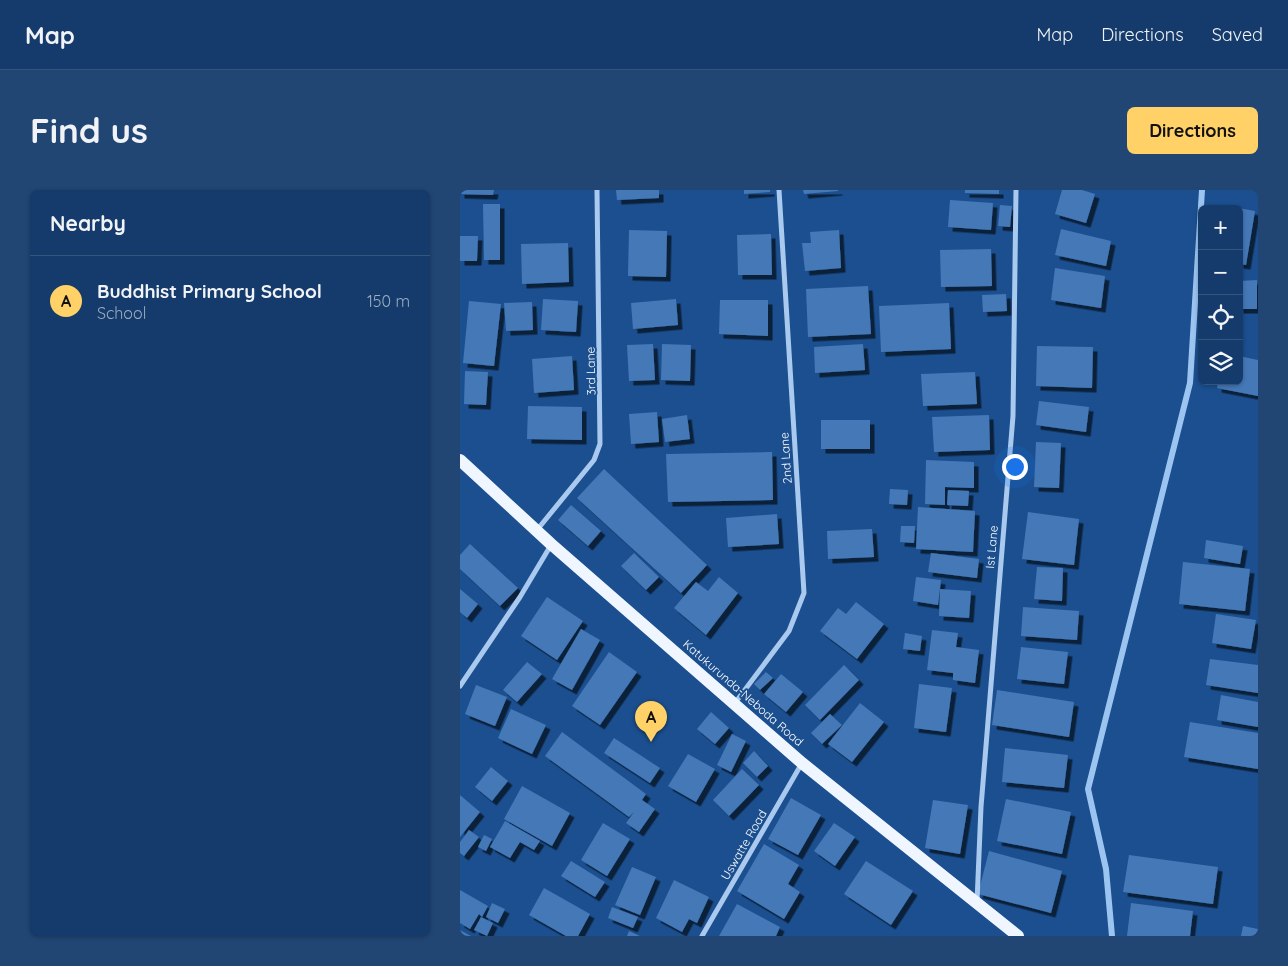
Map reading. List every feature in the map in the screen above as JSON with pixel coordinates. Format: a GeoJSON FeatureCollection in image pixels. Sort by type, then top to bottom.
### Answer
{"type":"FeatureCollection","features":[{"type":"Feature","properties":{"kind":"main road","name":"Katukurunda-Neboda Road"},"geometry":{"type":"LineString","coordinates":[[460,460],[536,531],[802,763],[976,905],[1018,936]]}},
{"type":"Feature","properties":{"kind":"street","name":"3rd Lane"},"geometry":{"type":"LineString","coordinates":[[536,531],[594,460],[600,444],[597,190]]}},
{"type":"Feature","properties":{"kind":"street","name":"2nd Lane"},"geometry":{"type":"LineString","coordinates":[[735,704],[789,631],[804,592],[779,190]]}},
{"type":"Feature","properties":{"kind":"street","name":"Ist Lane"},"geometry":{"type":"LineString","coordinates":[[976,905],[981,808],[1013,416],[1016,190]]}},
{"type":"Feature","properties":{"kind":"street"},"geometry":{"type":"LineString","coordinates":[[460,686],[520,597],[551,544]]}},
{"type":"Feature","properties":{"kind":"street","name":"Uswatte Road"},"geometry":{"type":"LineString","coordinates":[[702,936],[802,763]]}},
{"type":"Feature","properties":{"kind":"building"},"geometry":{"type":"Polygon","coordinates":[[[460,190],[494,190],[493,195],[460,194],[460,190]]]}},
{"type":"Feature","properties":{"kind":"building"},"geometry":{"type":"Polygon","coordinates":[[[616,190],[659,190],[659,198],[617,200],[616,190]]]}},
{"type":"Feature","properties":{"kind":"building"},"geometry":{"type":"Polygon","coordinates":[[[744,190],[770,190],[770,192],[744,194],[744,190]]]}},
{"type":"Feature","properties":{"kind":"building"},"geometry":{"type":"Polygon","coordinates":[[[803,190],[838,190],[838,191],[804,194],[803,190]]]}},
{"type":"Feature","properties":{"kind":"building"},"geometry":{"type":"Polygon","coordinates":[[[965,190],[999,190],[999,194],[965,193],[965,190]]]}},
{"type":"Feature","properties":{"kind":"building"},"geometry":{"type":"Polygon","coordinates":[[[1062,190],[1082,190],[1095,194],[1086,223],[1055,214],[1062,190]]]}},
{"type":"Feature","properties":{"kind":"building"},"geometry":{"type":"Polygon","coordinates":[[[950,200],[993,203],[991,230],[948,227],[950,200]]]}},
{"type":"Feature","properties":{"kind":"building"},"geometry":{"type":"Polygon","coordinates":[[[483,204],[500,204],[500,260],[484,260],[483,204]]]}},
{"type":"Feature","properties":{"kind":"building"},"geometry":{"type":"Polygon","coordinates":[[[1000,205],[1012,206],[1010,227],[998,226],[1000,205]]]}},
{"type":"Feature","properties":{"kind":"building"},"geometry":{"type":"Polygon","coordinates":[[[1243,209],[1255,211],[1246,265],[1243,265],[1243,209]]]}},
{"type":"Feature","properties":{"kind":"building"},"geometry":{"type":"Polygon","coordinates":[[[1061,229],[1111,241],[1106,266],[1055,255],[1061,229]]]}},
{"type":"Feature","properties":{"kind":"building"},"geometry":{"type":"Polygon","coordinates":[[[629,230],[667,231],[666,277],[628,276],[629,230]]]}},
{"type":"Feature","properties":{"kind":"building"},"geometry":{"type":"Polygon","coordinates":[[[839,230],[841,268],[805,271],[802,243],[811,243],[810,232],[839,230]]]}},
{"type":"Feature","properties":{"kind":"building"},"geometry":{"type":"Polygon","coordinates":[[[771,234],[772,275],[738,275],[737,235],[771,234]]]}},
{"type":"Feature","properties":{"kind":"building"},"geometry":{"type":"Polygon","coordinates":[[[460,236],[478,236],[477,261],[460,261],[460,236]]]}},
{"type":"Feature","properties":{"kind":"building"},"geometry":{"type":"Polygon","coordinates":[[[568,243],[569,282],[522,284],[521,244],[568,243]]]}},
{"type":"Feature","properties":{"kind":"building"},"geometry":{"type":"Polygon","coordinates":[[[991,249],[992,286],[941,287],[940,250],[991,249]]]}},
{"type":"Feature","properties":{"kind":"building"},"geometry":{"type":"Polygon","coordinates":[[[1055,268],[1105,276],[1101,308],[1051,300],[1055,268]]]}},
{"type":"Feature","properties":{"kind":"building"},"geometry":{"type":"Polygon","coordinates":[[[1257,280],[1257,309],[1243,309],[1243,281],[1257,280]]]}},
{"type":"Feature","properties":{"kind":"building"},"geometry":{"type":"Polygon","coordinates":[[[868,286],[871,334],[808,337],[806,289],[868,286]]]}},
{"type":"Feature","properties":{"kind":"building"},"geometry":{"type":"Polygon","coordinates":[[[1006,294],[1007,311],[983,312],[982,295],[1006,294]]]}},
{"type":"Feature","properties":{"kind":"building"},"geometry":{"type":"Polygon","coordinates":[[[543,299],[578,301],[576,332],[541,330],[543,299]]]}},
{"type":"Feature","properties":{"kind":"building"},"geometry":{"type":"Polygon","coordinates":[[[676,299],[678,325],[633,329],[631,303],[676,299]]]}},
{"type":"Feature","properties":{"kind":"building"},"geometry":{"type":"Polygon","coordinates":[[[720,300],[768,300],[768,336],[719,334],[720,300]]]}},
{"type":"Feature","properties":{"kind":"building"},"geometry":{"type":"Polygon","coordinates":[[[469,301],[501,304],[494,366],[463,363],[469,301]]]}},
{"type":"Feature","properties":{"kind":"building"},"geometry":{"type":"Polygon","coordinates":[[[532,302],[533,330],[506,331],[504,303],[532,302]]]}},
{"type":"Feature","properties":{"kind":"building"},"geometry":{"type":"Polygon","coordinates":[[[949,303],[951,349],[881,352],[879,306],[949,303]]]}},
{"type":"Feature","properties":{"kind":"building"},"geometry":{"type":"Polygon","coordinates":[[[653,344],[655,380],[629,381],[627,345],[653,344]]]}},
{"type":"Feature","properties":{"kind":"building"},"geometry":{"type":"Polygon","coordinates":[[[662,344],[691,345],[690,381],[661,380],[662,344]]]}},
{"type":"Feature","properties":{"kind":"building"},"geometry":{"type":"Polygon","coordinates":[[[863,344],[865,370],[815,373],[814,347],[863,344]]]}},
{"type":"Feature","properties":{"kind":"building"},"geometry":{"type":"Polygon","coordinates":[[[1037,346],[1093,347],[1092,388],[1036,386],[1037,346]]]}},
{"type":"Feature","properties":{"kind":"building"},"geometry":{"type":"Polygon","coordinates":[[[572,356],[574,390],[534,393],[532,359],[572,356]]]}},
{"type":"Feature","properties":{"kind":"building"},"geometry":{"type":"Polygon","coordinates":[[[1243,357],[1258,360],[1258,396],[1217,388],[1217,385],[1243,385],[1243,357]]]}},
{"type":"Feature","properties":{"kind":"building"},"geometry":{"type":"Polygon","coordinates":[[[465,371],[488,372],[486,405],[464,404],[465,371]]]}},
{"type":"Feature","properties":{"kind":"building"},"geometry":{"type":"Polygon","coordinates":[[[975,372],[977,404],[923,406],[921,374],[975,372]]]}},
{"type":"Feature","properties":{"kind":"building"},"geometry":{"type":"Polygon","coordinates":[[[1039,401],[1089,407],[1086,432],[1036,425],[1039,401]]]}},
{"type":"Feature","properties":{"kind":"building"},"geometry":{"type":"Polygon","coordinates":[[[528,406],[582,407],[582,440],[527,439],[528,406]]]}},
{"type":"Feature","properties":{"kind":"building"},"geometry":{"type":"Polygon","coordinates":[[[657,412],[659,442],[631,444],[629,414],[657,412]]]}},
{"type":"Feature","properties":{"kind":"building"},"geometry":{"type":"Polygon","coordinates":[[[687,415],[690,439],[665,442],[662,419],[687,415]]]}},
{"type":"Feature","properties":{"kind":"building"},"geometry":{"type":"Polygon","coordinates":[[[989,415],[990,450],[934,452],[932,417],[989,415]]]}},
{"type":"Feature","properties":{"kind":"building"},"geometry":{"type":"Polygon","coordinates":[[[821,420],[870,420],[870,449],[821,449],[821,420]]]}},
{"type":"Feature","properties":{"kind":"building"},"geometry":{"type":"Polygon","coordinates":[[[1036,442],[1061,443],[1059,488],[1034,487],[1036,442]]]}},
{"type":"Feature","properties":{"kind":"building"},"geometry":{"type":"Polygon","coordinates":[[[772,452],[773,500],[668,502],[666,454],[772,452]]]}},
{"type":"Feature","properties":{"kind":"building"},"geometry":{"type":"Polygon","coordinates":[[[926,460],[974,462],[974,488],[945,487],[945,505],[925,504],[926,460]]]}},
{"type":"Feature","properties":{"kind":"building"},"geometry":{"type":"Polygon","coordinates":[[[604,469],[707,565],[681,593],[577,498],[604,469]]]}},
{"type":"Feature","properties":{"kind":"building"},"geometry":{"type":"Polygon","coordinates":[[[890,489],[908,490],[907,505],[889,504],[890,489]]]}},
{"type":"Feature","properties":{"kind":"building"},"geometry":{"type":"Polygon","coordinates":[[[948,490],[969,491],[968,506],[947,505],[948,490]]]}},
{"type":"Feature","properties":{"kind":"building"},"geometry":{"type":"Polygon","coordinates":[[[571,505],[601,531],[588,546],[558,520],[571,505]]]}},
{"type":"Feature","properties":{"kind":"building"},"geometry":{"type":"Polygon","coordinates":[[[918,507],[975,511],[973,552],[916,549],[918,507]]]}},
{"type":"Feature","properties":{"kind":"building"},"geometry":{"type":"Polygon","coordinates":[[[1028,512],[1079,519],[1074,565],[1022,559],[1028,512]]]}},
{"type":"Feature","properties":{"kind":"building"},"geometry":{"type":"Polygon","coordinates":[[[777,514],[779,544],[728,547],[726,518],[777,514]]]}},
{"type":"Feature","properties":{"kind":"building"},"geometry":{"type":"Polygon","coordinates":[[[901,526],[915,526],[914,543],[900,542],[901,526]]]}},
{"type":"Feature","properties":{"kind":"building"},"geometry":{"type":"Polygon","coordinates":[[[872,529],[874,557],[828,559],[827,531],[872,529]]]}},
{"type":"Feature","properties":{"kind":"building"},"geometry":{"type":"Polygon","coordinates":[[[1206,540],[1243,546],[1240,564],[1204,558],[1206,540]]]}},
{"type":"Feature","properties":{"kind":"building"},"geometry":{"type":"Polygon","coordinates":[[[470,544],[518,588],[500,606],[460,569],[460,555],[470,544]]]}},
{"type":"Feature","properties":{"kind":"building"},"geometry":{"type":"Polygon","coordinates":[[[634,553],[659,577],[646,590],[621,566],[634,553]]]}},
{"type":"Feature","properties":{"kind":"building"},"geometry":{"type":"Polygon","coordinates":[[[931,553],[979,559],[977,578],[928,572],[931,553]]]}},
{"type":"Feature","properties":{"kind":"building"},"geometry":{"type":"Polygon","coordinates":[[[1183,562],[1250,569],[1245,611],[1179,604],[1183,562]]]}},
{"type":"Feature","properties":{"kind":"building"},"geometry":{"type":"Polygon","coordinates":[[[1037,567],[1063,568],[1062,601],[1034,599],[1037,567]]]}},
{"type":"Feature","properties":{"kind":"building"},"geometry":{"type":"Polygon","coordinates":[[[719,577],[738,593],[706,635],[674,608],[696,582],[708,591],[719,577]]]}},
{"type":"Feature","properties":{"kind":"building"},"geometry":{"type":"Polygon","coordinates":[[[916,577],[941,580],[938,605],[913,601],[916,577]]]}},
{"type":"Feature","properties":{"kind":"building"},"geometry":{"type":"Polygon","coordinates":[[[460,589],[478,604],[467,618],[460,612],[460,589]]]}},
{"type":"Feature","properties":{"kind":"building"},"geometry":{"type":"Polygon","coordinates":[[[940,589],[971,591],[969,618],[939,616],[940,589]]]}},
{"type":"Feature","properties":{"kind":"building"},"geometry":{"type":"Polygon","coordinates":[[[547,597],[583,621],[557,660],[521,636],[547,597]]]}},
{"type":"Feature","properties":{"kind":"building"},"geometry":{"type":"Polygon","coordinates":[[[856,602],[884,624],[857,659],[820,631],[838,608],[846,614],[856,602]]]}},
{"type":"Feature","properties":{"kind":"building"},"geometry":{"type":"Polygon","coordinates":[[[1023,607],[1079,611],[1077,640],[1021,636],[1023,607]]]}},
{"type":"Feature","properties":{"kind":"building"},"geometry":{"type":"Polygon","coordinates":[[[1216,614],[1256,620],[1251,649],[1212,643],[1216,614]]]}},
{"type":"Feature","properties":{"kind":"building"},"geometry":{"type":"Polygon","coordinates":[[[581,629],[600,640],[572,690],[552,679],[581,629]]]}},
{"type":"Feature","properties":{"kind":"building"},"geometry":{"type":"Polygon","coordinates":[[[932,630],[958,633],[956,647],[979,650],[975,683],[953,680],[953,673],[927,670],[932,630]]]}},
{"type":"Feature","properties":{"kind":"building"},"geometry":{"type":"Polygon","coordinates":[[[905,633],[922,636],[920,651],[903,649],[905,633]]]}},
{"type":"Feature","properties":{"kind":"building"},"geometry":{"type":"Polygon","coordinates":[[[1021,647],[1068,652],[1064,684],[1017,679],[1021,647]]]}},
{"type":"Feature","properties":{"kind":"building"},"geometry":{"type":"Polygon","coordinates":[[[609,652],[637,672],[600,725],[572,706],[609,652]]]}},
{"type":"Feature","properties":{"kind":"building"},"geometry":{"type":"Polygon","coordinates":[[[1210,659],[1258,665],[1258,693],[1206,685],[1210,659]]]}},
{"type":"Feature","properties":{"kind":"building"},"geometry":{"type":"Polygon","coordinates":[[[527,662],[542,674],[517,702],[503,690],[527,662]]]}},
{"type":"Feature","properties":{"kind":"building"},"geometry":{"type":"Polygon","coordinates":[[[844,665],[859,680],[820,720],[805,705],[844,665]]]}},
{"type":"Feature","properties":{"kind":"building"},"geometry":{"type":"Polygon","coordinates":[[[766,672],[773,678],[760,690],[754,684],[766,672]]]}},
{"type":"Feature","properties":{"kind":"building"},"geometry":{"type":"Polygon","coordinates":[[[781,674],[803,692],[786,712],[764,694],[781,674]]]}},
{"type":"Feature","properties":{"kind":"building"},"geometry":{"type":"Polygon","coordinates":[[[919,684],[952,688],[946,732],[914,728],[919,684]]]}},
{"type":"Feature","properties":{"kind":"building"},"geometry":{"type":"Polygon","coordinates":[[[476,685],[507,697],[495,726],[465,714],[476,685]]]}},
{"type":"Feature","properties":{"kind":"building"},"geometry":{"type":"Polygon","coordinates":[[[997,690],[1074,702],[1069,737],[992,725],[997,690]]]}},
{"type":"Feature","properties":{"kind":"building"},"geometry":{"type":"Polygon","coordinates":[[[1221,695],[1258,702],[1258,727],[1217,720],[1221,695]]]}},
{"type":"Feature","properties":{"kind":"building"},"geometry":{"type":"Polygon","coordinates":[[[860,703],[884,722],[852,762],[828,744],[860,703]]]}},
{"type":"Feature","properties":{"kind":"building"},"geometry":{"type":"Polygon","coordinates":[[[511,709],[546,725],[532,754],[498,738],[511,709]]]}},
{"type":"Feature","properties":{"kind":"building"},"geometry":{"type":"Polygon","coordinates":[[[711,712],[729,728],[715,744],[697,729],[711,712]]]}},
{"type":"Feature","properties":{"kind":"building"},"geometry":{"type":"Polygon","coordinates":[[[830,714],[842,725],[822,744],[811,733],[830,714]]]}},
{"type":"Feature","properties":{"kind":"building"},"geometry":{"type":"Polygon","coordinates":[[[1190,722],[1258,733],[1258,769],[1184,757],[1190,722]]]}},
{"type":"Feature","properties":{"kind":"building"},"geometry":{"type":"Polygon","coordinates":[[[562,732],[646,794],[642,800],[655,809],[639,832],[626,823],[634,812],[629,817],[545,756],[562,732]]]}},
{"type":"Feature","properties":{"kind":"building"},"geometry":{"type":"Polygon","coordinates":[[[732,734],[746,741],[731,772],[717,765],[732,734]]]}},
{"type":"Feature","properties":{"kind":"building"},"geometry":{"type":"Polygon","coordinates":[[[614,738],[660,768],[650,783],[604,753],[614,738]]]}},
{"type":"Feature","properties":{"kind":"building"},"geometry":{"type":"Polygon","coordinates":[[[1005,748],[1068,755],[1064,788],[1002,782],[1005,748]]]}},
{"type":"Feature","properties":{"kind":"building"},"geometry":{"type":"Polygon","coordinates":[[[754,751],[768,766],[757,777],[743,763],[754,751]]]}},
{"type":"Feature","properties":{"kind":"building"},"geometry":{"type":"Polygon","coordinates":[[[688,754],[715,769],[696,802],[668,786],[688,754]]]}},
{"type":"Feature","properties":{"kind":"building"},"geometry":{"type":"Polygon","coordinates":[[[491,767],[508,781],[492,801],[475,787],[491,767]]]}},
{"type":"Feature","properties":{"kind":"building"},"geometry":{"type":"Polygon","coordinates":[[[742,769],[759,785],[729,816],[713,800],[742,769]]]}},
{"type":"Feature","properties":{"kind":"building"},"geometry":{"type":"Polygon","coordinates":[[[522,786],[570,813],[552,846],[504,819],[522,786]]]}},
{"type":"Feature","properties":{"kind":"building"},"geometry":{"type":"Polygon","coordinates":[[[460,795],[480,812],[460,837],[460,795]]]}},
{"type":"Feature","properties":{"kind":"building"},"geometry":{"type":"Polygon","coordinates":[[[791,798],[821,815],[798,855],[768,839],[791,798]]]}},
{"type":"Feature","properties":{"kind":"building"},"geometry":{"type":"Polygon","coordinates":[[[1006,799],[1071,812],[1062,854],[997,841],[1006,799]]]}},
{"type":"Feature","properties":{"kind":"building"},"geometry":{"type":"Polygon","coordinates":[[[933,800],[968,805],[960,854],[925,848],[933,800]]]}},
{"type":"Feature","properties":{"kind":"building"},"geometry":{"type":"Polygon","coordinates":[[[505,821],[540,841],[534,850],[520,842],[510,858],[490,847],[505,821]]]}},
{"type":"Feature","properties":{"kind":"building"},"geometry":{"type":"Polygon","coordinates":[[[603,823],[630,839],[607,876],[581,860],[603,823]]]}},
{"type":"Feature","properties":{"kind":"building"},"geometry":{"type":"Polygon","coordinates":[[[834,823],[855,837],[835,866],[814,851],[834,823]]]}},
{"type":"Feature","properties":{"kind":"building"},"geometry":{"type":"Polygon","coordinates":[[[469,830],[479,837],[464,856],[460,853],[460,842],[469,830]]]}},
{"type":"Feature","properties":{"kind":"building"},"geometry":{"type":"Polygon","coordinates":[[[484,835],[492,839],[486,851],[478,847],[484,835]]]}},
{"type":"Feature","properties":{"kind":"building"},"geometry":{"type":"Polygon","coordinates":[[[764,844],[799,865],[788,884],[800,892],[784,919],[737,891],[764,844]]]}},
{"type":"Feature","properties":{"kind":"building"},"geometry":{"type":"Polygon","coordinates":[[[989,851],[1062,871],[1051,913],[978,894],[989,851]]]}},
{"type":"Feature","properties":{"kind":"building"},"geometry":{"type":"Polygon","coordinates":[[[1129,855],[1218,867],[1213,904],[1123,892],[1129,855]]]}},
{"type":"Feature","properties":{"kind":"building"},"geometry":{"type":"Polygon","coordinates":[[[571,861],[605,882],[595,897],[561,876],[571,861]]]}},
{"type":"Feature","properties":{"kind":"building"},"geometry":{"type":"Polygon","coordinates":[[[866,861],[913,891],[891,925],[844,894],[866,861]]]}},
{"type":"Feature","properties":{"kind":"building"},"geometry":{"type":"Polygon","coordinates":[[[632,867],[656,877],[640,915],[615,905],[632,867]]]}},
{"type":"Feature","properties":{"kind":"building"},"geometry":{"type":"Polygon","coordinates":[[[674,880],[709,897],[697,923],[689,919],[682,932],[656,918],[674,880]]]}},
{"type":"Feature","properties":{"kind":"building"},"geometry":{"type":"Polygon","coordinates":[[[544,888],[590,914],[578,936],[566,936],[529,915],[544,888]]]}},
{"type":"Feature","properties":{"kind":"building"},"geometry":{"type":"Polygon","coordinates":[[[460,890],[488,906],[482,917],[479,914],[470,929],[460,923],[460,890]]]}},
{"type":"Feature","properties":{"kind":"building"},"geometry":{"type":"Polygon","coordinates":[[[492,903],[505,909],[498,923],[486,917],[492,903]]]}},
{"type":"Feature","properties":{"kind":"building"},"geometry":{"type":"Polygon","coordinates":[[[1131,903],[1193,911],[1190,936],[1127,936],[1131,903]]]}},
{"type":"Feature","properties":{"kind":"building"},"geometry":{"type":"Polygon","coordinates":[[[737,904],[780,927],[776,936],[719,936],[737,904]]]}},
{"type":"Feature","properties":{"kind":"building"},"geometry":{"type":"Polygon","coordinates":[[[612,907],[638,917],[633,928],[608,918],[612,907]]]}},
{"type":"Feature","properties":{"kind":"building"},"geometry":{"type":"Polygon","coordinates":[[[481,917],[493,923],[487,936],[474,930],[481,917]]]}},
{"type":"Feature","properties":{"kind":"building"},"geometry":{"type":"Polygon","coordinates":[[[1243,926],[1258,929],[1258,936],[1241,936],[1243,926]]]}},
{"type":"Feature","properties":{"kind":"building"},"geometry":{"type":"Polygon","coordinates":[[[460,930],[471,936],[460,936],[460,930]]]}},
{"type":"Feature","properties":{"kind":"building"},"geometry":{"type":"Polygon","coordinates":[[[629,931],[640,936],[627,936],[629,931]]]}},
{"type":"Feature","properties":{"kind":"waterway"},"geometry":{"type":"LineString","coordinates":[[1112,936],[1106,869],[1088,789],[1190,383],[1202,190]]}},
{"type":"Feature","properties":{"kind":"place","name":"Buddhist Primary School"},"geometry":{"type":"Point","coordinates":[651,742]}}]}
